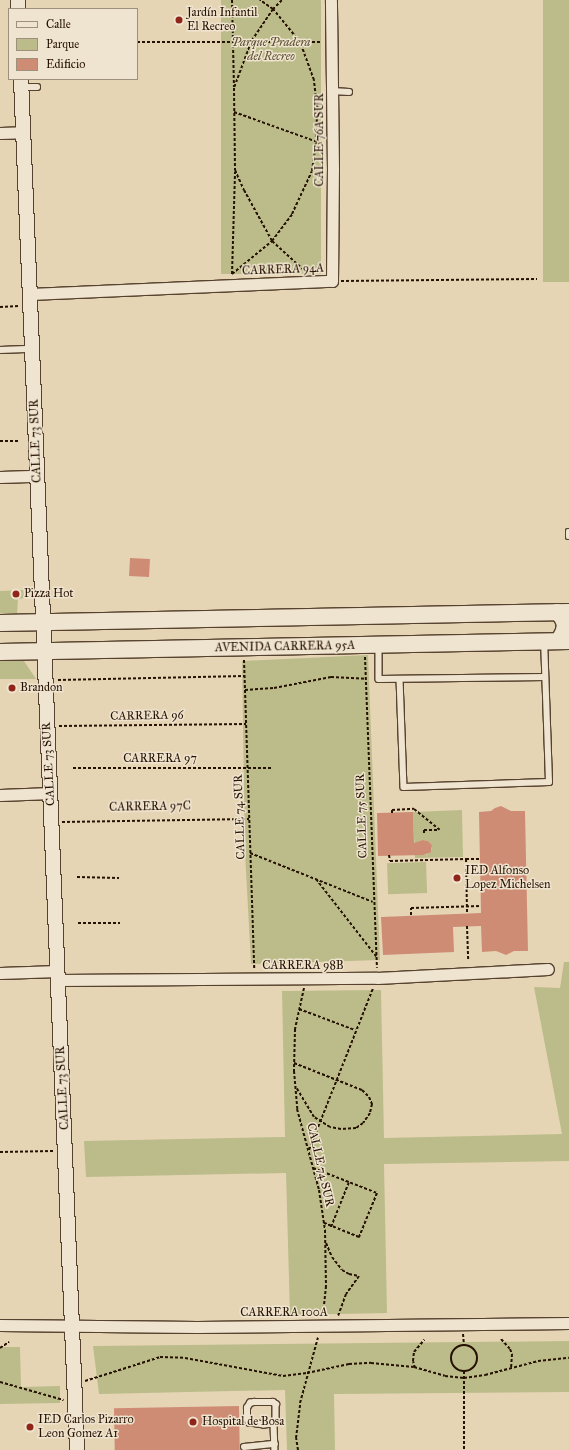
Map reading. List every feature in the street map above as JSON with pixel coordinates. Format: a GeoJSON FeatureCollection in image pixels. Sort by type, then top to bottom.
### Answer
{"type":"FeatureCollection","features":[{"type":"Feature","properties":{"kind":"main road"},"geometry":{"type":"LineString","coordinates":[[0,623],[563,612],[562,617],[565,624],[564,631],[557,641]]}},
{"type":"Feature","properties":{"kind":"main road","name":"AVENIDA CARRERA 95A"},"geometry":{"type":"LineString","coordinates":[[0,652],[557,641]]}},
{"type":"Feature","properties":{"kind":"street","name":"CALLE 76A SUR"},"geometry":{"type":"LineString","coordinates":[[331,0],[333,148],[332,281]]}},
{"type":"Feature","properties":{"kind":"street","name":"CALLE 73 SUR"},"geometry":{"type":"LineString","coordinates":[[21,83],[44,652],[59,976],[77,1450]]}},
{"type":"Feature","properties":{"kind":"street"},"geometry":{"type":"LineString","coordinates":[[0,133],[23,132]]}},
{"type":"Feature","properties":{"kind":"street","name":"CARRERA 94A"},"geometry":{"type":"LineString","coordinates":[[30,300],[232,280],[332,281]]}},
{"type":"Feature","properties":{"kind":"street"},"geometry":{"type":"LineString","coordinates":[[0,478],[37,476]]}},
{"type":"Feature","properties":{"kind":"street"},"geometry":{"type":"LineString","coordinates":[[0,795],[51,793]]}},
{"type":"Feature","properties":{"kind":"street","name":"CARRERA 98B"},"geometry":{"type":"LineString","coordinates":[[0,973],[59,976],[306,979],[377,978],[548,969]]}},
{"type":"Feature","properties":{"kind":"street","name":"CARRERA 100A"},"geometry":{"type":"LineString","coordinates":[[0,1325],[72,1324],[197,1327],[569,1323]]}},
{"type":"Feature","properties":{"kind":"lane"},"geometry":{"type":"LineString","coordinates":[[21,83],[37,87]]}},
{"type":"Feature","properties":{"kind":"lane"},"geometry":{"type":"LineString","coordinates":[[332,91],[349,92]]}},
{"type":"Feature","properties":{"kind":"lane"},"geometry":{"type":"LineString","coordinates":[[0,350],[32,349]]}},
{"type":"Feature","properties":{"kind":"lane"},"geometry":{"type":"LineString","coordinates":[[400,679],[404,787],[549,782],[545,677],[557,641]]}},
{"type":"Feature","properties":{"kind":"lane"},"geometry":{"type":"LineString","coordinates":[[379,645],[379,679],[545,677]]}},
{"type":"Feature","properties":{"kind":"lane"},"geometry":{"type":"LineString","coordinates":[[244,1448],[275,1447],[274,1424],[276,1420],[276,1404],[273,1402],[250,1403],[247,1408],[247,1420],[249,1423],[264,1425],[274,1424]]}},
{"type":"Feature","properties":{"kind":"path"},"geometry":{"type":"LineString","coordinates":[[232,0],[235,170],[232,280]]}},
{"type":"Feature","properties":{"kind":"path"},"geometry":{"type":"LineString","coordinates":[[232,280],[272,241],[292,214],[312,171],[316,142],[317,106],[314,80],[300,42],[273,9],[260,0]]}},
{"type":"Feature","properties":{"kind":"path"},"geometry":{"type":"LineString","coordinates":[[234,88],[251,42],[273,9],[282,0]]}},
{"type":"Feature","properties":{"kind":"path"},"geometry":{"type":"LineString","coordinates":[[138,42],[331,42]]}},
{"type":"Feature","properties":{"kind":"path"},"geometry":{"type":"LineString","coordinates":[[234,112],[333,148]]}},
{"type":"Feature","properties":{"kind":"path"},"geometry":{"type":"LineString","coordinates":[[235,170],[244,190],[272,241],[306,272],[312,282]]}},
{"type":"Feature","properties":{"kind":"path","name":"CARRERA 94A"},"geometry":{"type":"LineString","coordinates":[[332,281],[537,279]]}},
{"type":"Feature","properties":{"kind":"path"},"geometry":{"type":"LineString","coordinates":[[0,307],[30,300]]}},
{"type":"Feature","properties":{"kind":"path"},"geometry":{"type":"LineString","coordinates":[[0,441],[20,441]]}},
{"type":"Feature","properties":{"kind":"path","name":"CALLE 75 SUR"},"geometry":{"type":"LineString","coordinates":[[365,652],[377,978]]}},
{"type":"Feature","properties":{"kind":"path","name":"CALLE 74 SUR"},"geometry":{"type":"LineString","coordinates":[[243,655],[255,979]]}},
{"type":"Feature","properties":{"kind":"path"},"geometry":{"type":"LineString","coordinates":[[46,680],[244,676]]}},
{"type":"Feature","properties":{"kind":"path"},"geometry":{"type":"LineString","coordinates":[[245,690],[274,688],[330,677],[366,679]]}},
{"type":"Feature","properties":{"kind":"path","name":"CARRERA 96"},"geometry":{"type":"LineString","coordinates":[[48,727],[246,724]]}},
{"type":"Feature","properties":{"kind":"path","name":"CARRERA 97"},"geometry":{"type":"LineString","coordinates":[[73,768],[272,768]]}},
{"type":"Feature","properties":{"kind":"path"},"geometry":{"type":"LineString","coordinates":[[392,813],[392,810],[414,810],[440,830],[424,830],[424,833]]}},
{"type":"Feature","properties":{"kind":"path","name":"CARRERA 97C"},"geometry":{"type":"LineString","coordinates":[[52,822],[249,818]]}},
{"type":"Feature","properties":{"kind":"path"},"geometry":{"type":"LineString","coordinates":[[250,852],[374,902]]}},
{"type":"Feature","properties":{"kind":"path"},"geometry":{"type":"LineString","coordinates":[[389,855],[390,861],[480,859]]}},
{"type":"Feature","properties":{"kind":"path"},"geometry":{"type":"LineString","coordinates":[[466,859],[467,913]]}},
{"type":"Feature","properties":{"kind":"path"},"geometry":{"type":"LineString","coordinates":[[77,877],[119,878]]}},
{"type":"Feature","properties":{"kind":"path"},"geometry":{"type":"LineString","coordinates":[[315,878],[376,956]]}},
{"type":"Feature","properties":{"kind":"path"},"geometry":{"type":"LineString","coordinates":[[411,915],[411,908],[481,906]]}},
{"type":"Feature","properties":{"kind":"path"},"geometry":{"type":"LineString","coordinates":[[78,923],[120,923]]}},
{"type":"Feature","properties":{"kind":"path"},"geometry":{"type":"LineString","coordinates":[[467,926],[468,961]]}},
{"type":"Feature","properties":{"kind":"path"},"geometry":{"type":"LineString","coordinates":[[309,1150],[377,978]]}},
{"type":"Feature","properties":{"kind":"path","name":"CALLE 74 SUR"},"geometry":{"type":"LineString","coordinates":[[298,1450],[297,1431],[300,1403],[321,1326],[326,1286],[324,1224],[314,1168],[297,1109],[295,1085],[295,1029],[298,1009],[306,979]]}},
{"type":"Feature","properties":{"kind":"path"},"geometry":{"type":"LineString","coordinates":[[298,1009],[356,1030]]}},
{"type":"Feature","properties":{"kind":"path"},"geometry":{"type":"LineString","coordinates":[[294,1063],[362,1090],[369,1097],[372,1104],[370,1113],[363,1123],[349,1129],[330,1127],[320,1121],[307,1106],[295,1085]]}},
{"type":"Feature","properties":{"kind":"path"},"geometry":{"type":"LineString","coordinates":[[0,1152],[66,1152]]}},
{"type":"Feature","properties":{"kind":"path"},"geometry":{"type":"LineString","coordinates":[[314,1168],[377,1193],[359,1237],[324,1224]]}},
{"type":"Feature","properties":{"kind":"path"},"geometry":{"type":"LineString","coordinates":[[332,1227],[349,1182]]}},
{"type":"Feature","properties":{"kind":"path"},"geometry":{"type":"LineString","coordinates":[[325,1240],[332,1257],[342,1270],[349,1274],[359,1276],[346,1294],[338,1318],[337,1326]]}},
{"type":"Feature","properties":{"kind":"path"},"geometry":{"type":"LineString","coordinates":[[500,1339],[510,1349],[512,1354],[511,1368]]}},
{"type":"Feature","properties":{"kind":"path"},"geometry":{"type":"LineString","coordinates":[[415,1368],[413,1361],[414,1352],[424,1340]]}},
{"type":"Feature","properties":{"kind":"path"},"geometry":{"type":"LineString","coordinates":[[0,1348],[9,1342]]}},
{"type":"Feature","properties":{"kind":"path"},"geometry":{"type":"LineString","coordinates":[[466,1345],[473,1349],[477,1357],[474,1366],[464,1371],[455,1368],[450,1357],[457,1346],[466,1345]]}},
{"type":"Feature","properties":{"kind":"path"},"geometry":{"type":"LineString","coordinates":[[75,1384],[160,1357],[172,1357],[283,1376],[307,1374],[349,1364],[393,1364],[446,1376],[464,1378],[486,1375],[538,1361],[569,1358]]}},
{"type":"Feature","properties":{"kind":"path"},"geometry":{"type":"LineString","coordinates":[[464,1371],[464,1450]]}},
{"type":"Feature","properties":{"kind":"path"},"geometry":{"type":"LineString","coordinates":[[0,1382],[66,1401]]}},
{"type":"Feature","properties":{"kind":"green space","name":"Parque Pradera del Recreo"},"geometry":{"type":"Polygon","coordinates":[[[221,0],[321,0],[321,274],[221,274],[221,0]]]}},
{"type":"Feature","properties":{"kind":"green space"},"geometry":{"type":"Polygon","coordinates":[[[543,0],[569,0],[569,282],[543,282],[543,0]]]}},
{"type":"Feature","properties":{"kind":"green space"},"geometry":{"type":"Polygon","coordinates":[[[23,590],[24,598],[18,599],[17,614],[0,613],[0,591],[23,590]]]}},
{"type":"Feature","properties":{"kind":"green space"},"geometry":{"type":"Polygon","coordinates":[[[368,655],[380,960],[251,964],[245,852],[242,661],[368,655]]]}},
{"type":"Feature","properties":{"kind":"green space"},"geometry":{"type":"Polygon","coordinates":[[[0,661],[24,661],[36,679],[0,679],[0,661]]]}},
{"type":"Feature","properties":{"kind":"green space"},"geometry":{"type":"Polygon","coordinates":[[[462,810],[463,857],[415,858],[413,812],[462,810]],[[423,840],[419,842],[424,855],[432,850],[432,845],[428,841],[423,840]]]}},
{"type":"Feature","properties":{"kind":"green space"},"geometry":{"type":"Polygon","coordinates":[[[426,862],[427,893],[388,894],[387,863],[426,862]]]}},
{"type":"Feature","properties":{"kind":"green space"},"geometry":{"type":"Polygon","coordinates":[[[564,962],[569,962],[569,1161],[384,1164],[387,1313],[290,1315],[286,1173],[86,1177],[84,1141],[285,1137],[282,991],[381,990],[384,1138],[562,1134],[534,987],[560,988],[564,962]]]}},
{"type":"Feature","properties":{"kind":"green space"},"geometry":{"type":"Polygon","coordinates":[[[569,1341],[569,1392],[334,1394],[335,1450],[287,1450],[285,1390],[99,1394],[93,1346],[569,1341]]]}},
{"type":"Feature","properties":{"kind":"green space"},"geometry":{"type":"Polygon","coordinates":[[[0,1347],[20,1347],[21,1387],[60,1386],[60,1403],[0,1404],[0,1347]]]}},
{"type":"Feature","properties":{"kind":"building"},"geometry":{"type":"Polygon","coordinates":[[[130,558],[150,559],[149,577],[129,576],[130,558]]]}},
{"type":"Feature","properties":{"kind":"building"},"geometry":{"type":"Polygon","coordinates":[[[501,806],[511,811],[525,811],[528,951],[514,951],[506,955],[496,951],[482,952],[481,926],[453,927],[454,952],[383,955],[381,917],[481,913],[479,812],[491,811],[501,806]]]}},
{"type":"Feature","properties":{"kind":"building"},"geometry":{"type":"Polygon","coordinates":[[[413,812],[414,843],[423,840],[428,841],[432,845],[431,852],[424,855],[378,856],[377,813],[413,812]]]}},
{"type":"Feature","properties":{"kind":"building"},"geometry":{"type":"Polygon","coordinates":[[[239,1406],[240,1450],[115,1450],[114,1408],[239,1406]]]}},
{"type":"Feature","properties":{"kind":"place","name":"Jardín Infantil El Recreo"},"geometry":{"type":"Point","coordinates":[179,20]}},
{"type":"Feature","properties":{"kind":"place","name":"Pizza Hot"},"geometry":{"type":"Point","coordinates":[16,594]}},
{"type":"Feature","properties":{"kind":"place","name":"Brandon"},"geometry":{"type":"Point","coordinates":[12,688]}},
{"type":"Feature","properties":{"kind":"place","name":"IED Alfonso Lopez Michelsen"},"geometry":{"type":"Point","coordinates":[457,878]}},
{"type":"Feature","properties":{"kind":"place","name":"Hospital de Bosa"},"geometry":{"type":"Point","coordinates":[193,1422]}},
{"type":"Feature","properties":{"kind":"place","name":"IED Carlos Pizarro Leon Gomez A1"},"geometry":{"type":"Point","coordinates":[30,1427]}}]}
